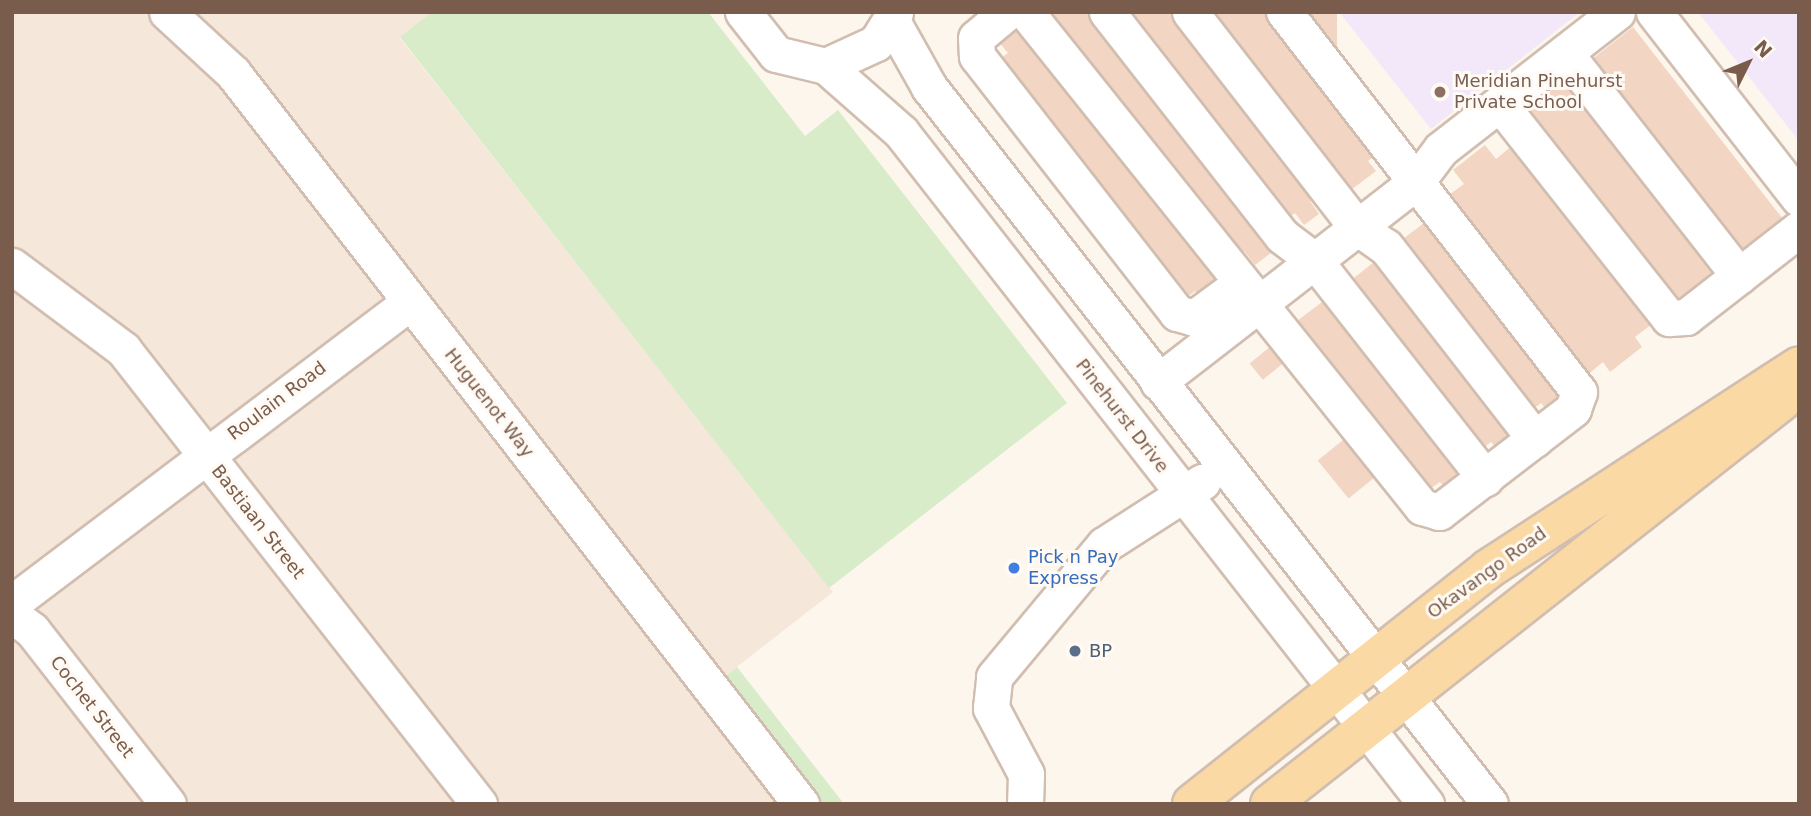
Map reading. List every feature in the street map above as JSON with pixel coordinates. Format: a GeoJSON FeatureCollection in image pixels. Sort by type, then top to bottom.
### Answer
{"type":"FeatureCollection","features":[{"type":"Feature","properties":{"kind":"main road","name":"Okavango Road"},"geometry":{"type":"LineString","coordinates":[[1192,804],[1489,569],[1799,366]]}},
{"type":"Feature","properties":{"kind":"main road"},"geometry":{"type":"LineString","coordinates":[[1270,804],[1799,388]]}},
{"type":"Feature","properties":{"kind":"street","name":"Huguenot Way"},"geometry":{"type":"LineString","coordinates":[[167,12],[233,73],[801,804]]}},
{"type":"Feature","properties":{"kind":"street"},"geometry":{"type":"LineString","coordinates":[[743,12],[776,54],[826,66],[864,51],[893,17],[929,87],[1490,804]]}},
{"type":"Feature","properties":{"kind":"street"},"geometry":{"type":"LineString","coordinates":[[1007,12],[976,38],[977,56],[1177,313],[1194,318],[1315,261],[1416,182],[1441,149],[1617,12]]}},
{"type":"Feature","properties":{"kind":"street"},"geometry":{"type":"LineString","coordinates":[[1026,12],[1427,511],[1445,510],[1573,409],[1579,392],[1284,12]]}},
{"type":"Feature","properties":{"kind":"street"},"geometry":{"type":"LineString","coordinates":[[1107,12],[1282,236],[1315,261],[1485,478]]}},
{"type":"Feature","properties":{"kind":"street"},"geometry":{"type":"LineString","coordinates":[[1190,12],[1357,227],[1386,247],[1535,439]]}},
{"type":"Feature","properties":{"kind":"street"},"geometry":{"type":"LineString","coordinates":[[1654,12],[1799,198]]}},
{"type":"Feature","properties":{"kind":"street"},"geometry":{"type":"LineString","coordinates":[[1565,52],[1739,276]]}},
{"type":"Feature","properties":{"kind":"street","name":"Pinehurst Drive"},"geometry":{"type":"LineString","coordinates":[[826,66],[901,132],[1415,791]]}},
{"type":"Feature","properties":{"kind":"street"},"geometry":{"type":"LineString","coordinates":[[1500,103],[1669,318],[1686,317],[1799,229]]}},
{"type":"Feature","properties":{"kind":"street","name":"Bastiaan Street"},"geometry":{"type":"LineString","coordinates":[[12,266],[123,349],[479,804]]}},
{"type":"Feature","properties":{"kind":"street"},"geometry":{"type":"LineString","coordinates":[[1158,382],[1210,342],[1250,293]]}},
{"type":"Feature","properties":{"kind":"street","name":"Roulain Road"},"geometry":{"type":"LineString","coordinates":[[12,603],[410,302]]}},
{"type":"Feature","properties":{"kind":"street"},"geometry":{"type":"LineString","coordinates":[[1025,804],[1026,774],[991,708],[994,677],[1104,545],[1225,466]]}},
{"type":"Feature","properties":{"kind":"street","name":"Cochet Street"},"geometry":{"type":"LineString","coordinates":[[12,615],[32,630],[168,804]]}},
{"type":"Feature","properties":{"kind":"shaded area"},"geometry":{"type":"Polygon","coordinates":[[[12,12],[432,12],[400,38],[833,592],[711,687],[803,804],[12,804],[12,12]]]}},
{"type":"Feature","properties":{"kind":"shaded area","name":"Meridian Pinehurst Private School"},"geometry":{"type":"Polygon","coordinates":[[[1339,12],[1580,12],[1431,129],[1339,12]]]}},
{"type":"Feature","properties":{"kind":"shaded area"},"geometry":{"type":"Polygon","coordinates":[[[1698,12],[1799,12],[1799,141],[1698,12]]]}},
{"type":"Feature","properties":{"kind":"green space"},"geometry":{"type":"Polygon","coordinates":[[[432,12],[708,12],[805,136],[838,110],[1067,403],[829,588],[400,37],[432,12]]]}},
{"type":"Feature","properties":{"kind":"green space"},"geometry":{"type":"Polygon","coordinates":[[[737,667],[844,804],[824,804],[724,677],[737,667]]]}},
{"type":"Feature","properties":{"kind":"building"},"geometry":{"type":"Polygon","coordinates":[[[1042,12],[1096,12],[1279,247],[1255,265],[1244,251],[1234,259],[1042,12]]]}},
{"type":"Feature","properties":{"kind":"building"},"geometry":{"type":"Polygon","coordinates":[[[1122,12],[1177,12],[1319,194],[1310,201],[1319,214],[1304,225],[1295,213],[1285,221],[1122,12]]]}},
{"type":"Feature","properties":{"kind":"building"},"geometry":{"type":"Polygon","coordinates":[[[1213,12],[1267,12],[1377,154],[1368,161],[1376,171],[1351,190],[1213,12]]]}},
{"type":"Feature","properties":{"kind":"building"},"geometry":{"type":"Polygon","coordinates":[[[1303,12],[1337,12],[1337,183],[1303,183],[1303,12]]]}},
{"type":"Feature","properties":{"kind":"building"},"geometry":{"type":"Polygon","coordinates":[[[1023,21],[1228,285],[1204,303],[1195,291],[1185,299],[998,60],[1008,53],[998,41],[1023,21]]]}},
{"type":"Feature","properties":{"kind":"building"},"geometry":{"type":"Polygon","coordinates":[[[1633,27],[1784,221],[1744,252],[1593,58],[1633,27]]]}},
{"type":"Feature","properties":{"kind":"building"},"geometry":{"type":"Polygon","coordinates":[[[1567,78],[1719,273],[1679,304],[1527,109],[1567,78]]]}},
{"type":"Feature","properties":{"kind":"building"},"geometry":{"type":"Polygon","coordinates":[[[1485,145],[1496,159],[1513,145],[1652,324],[1635,337],[1642,347],[1610,372],[1603,362],[1586,376],[1446,197],[1464,184],[1453,170],[1485,145]]]}},
{"type":"Feature","properties":{"kind":"building"},"geometry":{"type":"Polygon","coordinates":[[[1424,223],[1431,232],[1440,225],[1565,384],[1555,392],[1566,406],[1552,417],[1541,403],[1531,411],[1399,242],[1424,223]]]}},
{"type":"Feature","properties":{"kind":"building"},"geometry":{"type":"Polygon","coordinates":[[[1374,262],[1382,271],[1391,264],[1526,438],[1503,456],[1491,442],[1481,450],[1350,281],[1374,262]]]}},
{"type":"Feature","properties":{"kind":"building"},"geometry":{"type":"Polygon","coordinates":[[[1322,302],[1329,311],[1339,303],[1475,477],[1451,496],[1440,482],[1430,489],[1297,321],[1322,302]]]}},
{"type":"Feature","properties":{"kind":"building"},"geometry":{"type":"Polygon","coordinates":[[[1276,342],[1289,358],[1263,380],[1250,363],[1276,342]]]}},
{"type":"Feature","properties":{"kind":"building"},"geometry":{"type":"Polygon","coordinates":[[[1348,436],[1379,474],[1349,499],[1318,461],[1348,436]]]}},
{"type":"Feature","properties":{"kind":"place","name":"Meridian Pinehurst Private School"},"geometry":{"type":"Point","coordinates":[1440,92]}},
{"type":"Feature","properties":{"kind":"place","name":"Pick n Pay Express"},"geometry":{"type":"Point","coordinates":[1014,568]}},
{"type":"Feature","properties":{"kind":"place","name":"BP"},"geometry":{"type":"Point","coordinates":[1075,651]}}]}
